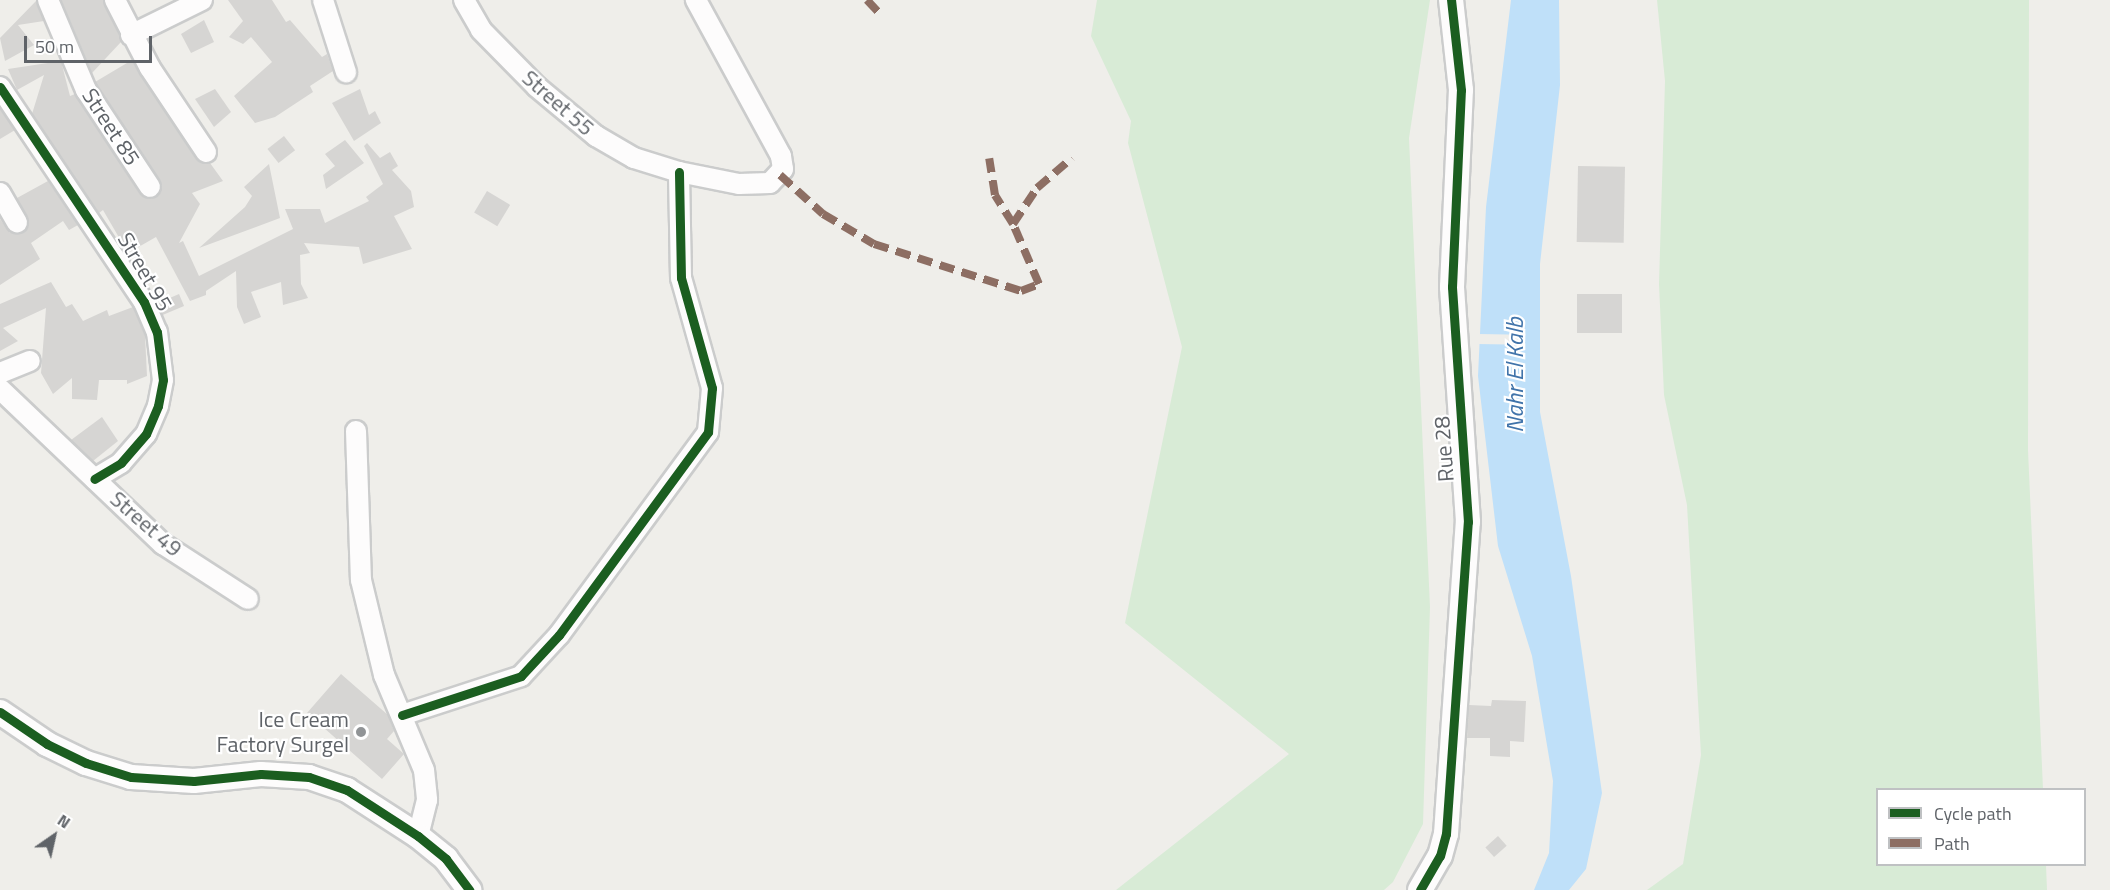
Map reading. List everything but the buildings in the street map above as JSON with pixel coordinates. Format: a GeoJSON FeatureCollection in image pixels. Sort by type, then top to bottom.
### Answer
{"type":"FeatureCollection","features":[{"type":"Feature","properties":{"kind":"street","name":"Street 85"},"geometry":{"type":"LineString","coordinates":[[48,0],[86,90],[150,187]]}},
{"type":"Feature","properties":{"kind":"street"},"geometry":{"type":"LineString","coordinates":[[115,0],[131,35],[206,152]]}},
{"type":"Feature","properties":{"kind":"street"},"geometry":{"type":"LineString","coordinates":[[131,35],[202,0]]}},
{"type":"Feature","properties":{"kind":"street"},"geometry":{"type":"LineString","coordinates":[[323,0],[346,72]]}},
{"type":"Feature","properties":{"kind":"street","name":"Street 55"},"geometry":{"type":"LineString","coordinates":[[464,0],[481,30],[537,87],[596,136],[634,158],[679,171],[753,185],[776,180],[783,169],[781,156],[696,0]]}},
{"type":"Feature","properties":{"kind":"street","name":"Rue 28"},"geometry":{"type":"LineString","coordinates":[[1420,890],[1432,874],[1446,834],[1468,522],[1452,287],[1461,90],[1451,0]]}},
{"type":"Feature","properties":{"kind":"street","name":"Street 95"},"geometry":{"type":"LineString","coordinates":[[0,87],[144,303],[157,332],[163,380],[159,406],[146,434],[126,457],[94,479]]}},
{"type":"Feature","properties":{"kind":"street"},"geometry":{"type":"LineString","coordinates":[[402,715],[521,676],[559,635],[708,432],[712,388],[681,278],[679,171]]}},
{"type":"Feature","properties":{"kind":"street"},"geometry":{"type":"LineString","coordinates":[[0,193],[17,223]]}},
{"type":"Feature","properties":{"kind":"street"},"geometry":{"type":"LineString","coordinates":[[0,373],[30,361]]}},
{"type":"Feature","properties":{"kind":"street","name":"Street 49"},"geometry":{"type":"LineString","coordinates":[[0,389],[164,544],[248,599]]}},
{"type":"Feature","properties":{"kind":"street"},"geometry":{"type":"LineString","coordinates":[[356,431],[361,580],[384,675],[402,715],[426,784],[418,836]]}},
{"type":"Feature","properties":{"kind":"street"},"geometry":{"type":"LineString","coordinates":[[0,712],[47,744],[86,764],[131,777],[174,781],[261,774],[309,777],[346,790],[418,836],[446,859],[469,890]]}},
{"type":"Feature","properties":{"kind":"green space"},"geometry":{"type":"Polygon","coordinates":[[[1097,0],[1430,0],[1409,138],[1430,607],[1423,824],[1393,882],[1384,890],[1116,890],[1289,754],[1125,623],[1182,347],[1128,143],[1131,121],[1091,36],[1097,0]]]}},
{"type":"Feature","properties":{"kind":"green space"},"geometry":{"type":"Polygon","coordinates":[[[1657,0],[2029,0],[2028,450],[2043,788],[1876,788],[1876,866],[2046,866],[2047,890],[1647,890],[1683,864],[1701,755],[1687,505],[1664,395],[1659,284],[1665,81],[1657,0]]]}},
{"type":"Feature","properties":{"kind":"water","name":"Nahr El Kalb"},"geometry":{"type":"Polygon","coordinates":[[[1511,0],[1559,0],[1560,85],[1540,264],[1540,412],[1571,576],[1602,793],[1586,869],[1569,890],[1534,890],[1549,853],[1553,781],[1532,656],[1498,546],[1478,376],[1486,207],[1511,0]]]}},
{"type":"Feature","properties":{"kind":"pier"},"geometry":{"type":"Polygon","coordinates":[[[1477,334],[1525,335],[1525,345],[1477,344],[1477,334]]]}},
{"type":"Feature","properties":{"kind":"marked path"},"geometry":{"type":"LineString","coordinates":[[867,0],[880,14]]}},
{"type":"Feature","properties":{"kind":"marked path"},"geometry":{"type":"LineString","coordinates":[[780,175],[823,214],[874,244],[1021,291],[1039,284],[1013,224],[995,195],[989,158]]}},
{"type":"Feature","properties":{"kind":"marked path"},"geometry":{"type":"LineString","coordinates":[[1013,224],[1037,188],[1072,158]]}},
{"type":"Feature","properties":{"kind":"cycle path"},"geometry":{"type":"LineString","coordinates":[[1420,890],[1440,856],[1446,834],[1468,522],[1452,287],[1461,90],[1451,0]]}},
{"type":"Feature","properties":{"kind":"cycle path"},"geometry":{"type":"LineString","coordinates":[[0,87],[144,302],[157,332],[163,380],[158,406],[146,434],[121,463],[94,479]]}},
{"type":"Feature","properties":{"kind":"cycle path"},"geometry":{"type":"LineString","coordinates":[[402,715],[521,676],[559,635],[708,432],[712,388],[681,278],[679,172]]}},
{"type":"Feature","properties":{"kind":"cycle path"},"geometry":{"type":"LineString","coordinates":[[0,712],[47,744],[86,763],[131,777],[194,781],[261,774],[309,777],[347,790],[418,836],[446,859],[469,890]]}},
{"type":"Feature","properties":{"kind":"place","name":"Ice Cream Factory Surgel"},"geometry":{"type":"Point","coordinates":[361,732]}}]}
